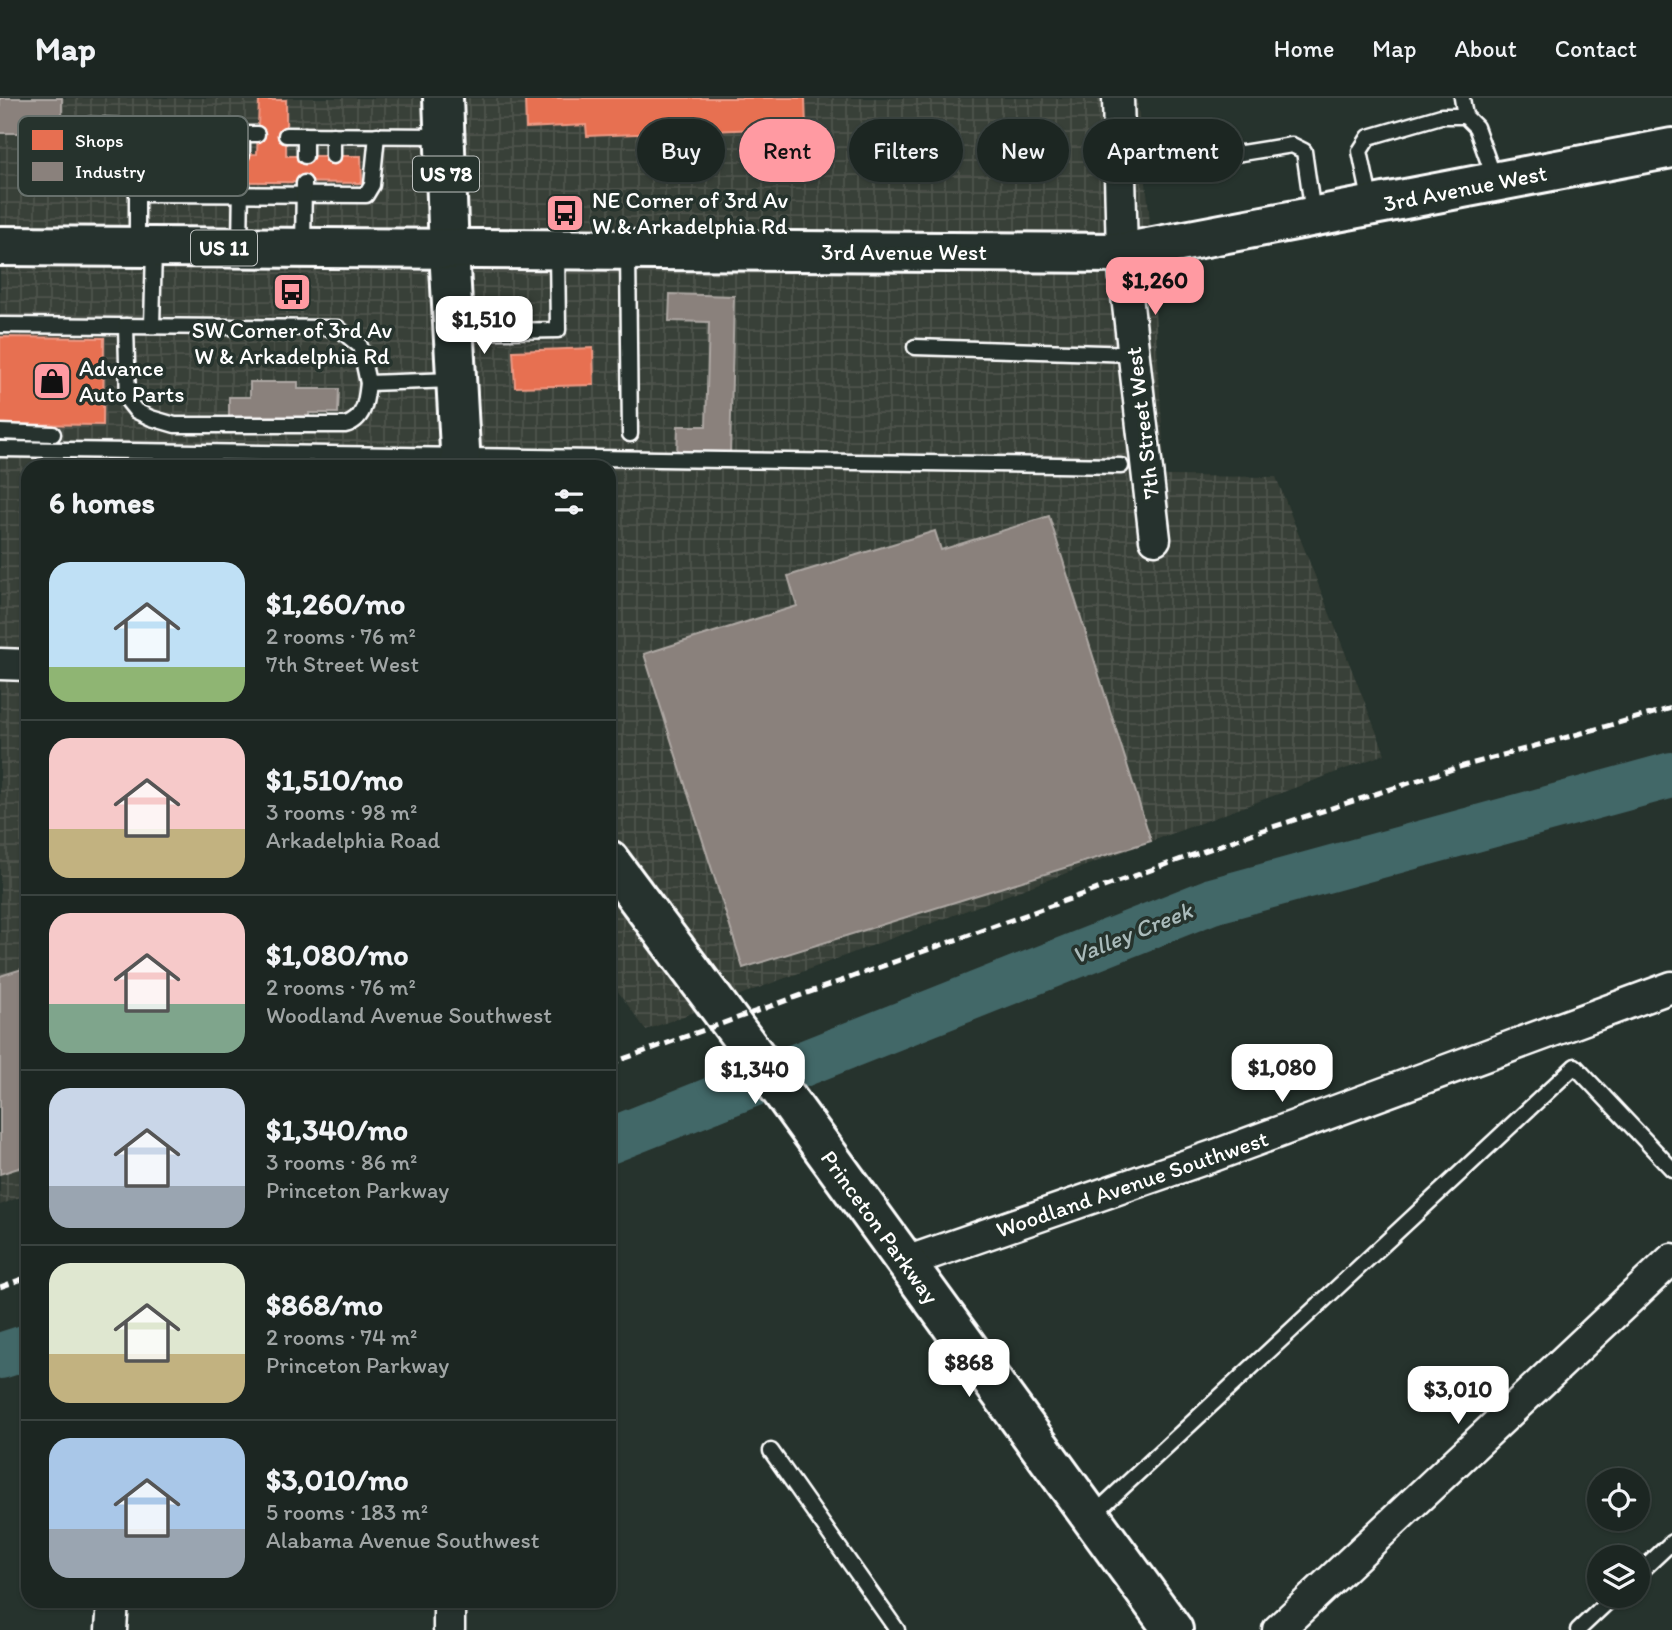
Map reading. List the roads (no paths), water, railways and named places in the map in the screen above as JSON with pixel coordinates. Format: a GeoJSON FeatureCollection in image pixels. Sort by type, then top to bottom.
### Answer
{"type":"FeatureCollection","features":[{"type":"Feature","properties":{"kind":"main road","name":"US 78"},"geometry":{"type":"LineString","coordinates":[[443,98],[449,250]]}},
{"type":"Feature","properties":{"kind":"main road","name":"3rd Avenue West"},"geometry":{"type":"LineString","coordinates":[[0,246],[1122,253],[1672,148]]}},
{"type":"Feature","properties":{"kind":"main road"},"geometry":{"type":"LineString","coordinates":[[449,250],[460,460]]}},
{"type":"Feature","properties":{"kind":"main road","name":"Princeton Parkway"},"geometry":{"type":"LineString","coordinates":[[616,869],[813,1134],[1173,1630]]}},
{"type":"Feature","properties":{"kind":"street","name":"7th Street West"},"geometry":{"type":"LineString","coordinates":[[1118,98],[1119,119]]}},
{"type":"Feature","properties":{"kind":"street","name":"7th Street West"},"geometry":{"type":"LineString","coordinates":[[1120,182],[1122,253],[1155,539]]}},
{"type":"Feature","properties":{"kind":"street"},"geometry":{"type":"LineString","coordinates":[[0,664],[21,664]]}},
{"type":"Feature","properties":{"kind":"street","name":"Woodland Avenue Southwest"},"geometry":{"type":"LineString","coordinates":[[906,1262],[1216,1156],[1672,987]]}},
{"type":"Feature","properties":{"kind":"street"},"geometry":{"type":"LineString","coordinates":[[1278,1630],[1672,1259]]}},
{"type":"Feature","properties":{"kind":"street"},"geometry":{"type":"LineString","coordinates":[[111,1630],[113,1608]]}},
{"type":"Feature","properties":{"kind":"street"},"geometry":{"type":"LineString","coordinates":[[449,1608],[449,1630]]}},
{"type":"Feature","properties":{"kind":"lane"},"geometry":{"type":"LineString","coordinates":[[1462,98],[1465,116],[1476,127],[1496,182]]}},
{"type":"Feature","properties":{"kind":"lane"},"geometry":{"type":"LineString","coordinates":[[1371,206],[1360,151],[1369,137],[1441,116],[1465,116]]}},
{"type":"Feature","properties":{"kind":"lane"},"geometry":{"type":"LineString","coordinates":[[286,135],[444,136]]}},
{"type":"Feature","properties":{"kind":"lane"},"geometry":{"type":"LineString","coordinates":[[305,135],[305,156]]}},
{"type":"Feature","properties":{"kind":"lane"},"geometry":{"type":"LineString","coordinates":[[333,135],[333,156]]}},
{"type":"Feature","properties":{"kind":"lane"},"geometry":{"type":"LineString","coordinates":[[248,188],[333,190],[366,195],[372,185],[377,135]]}},
{"type":"Feature","properties":{"kind":"lane"},"geometry":{"type":"LineString","coordinates":[[1243,153],[1292,145],[1304,151],[1314,216]]}},
{"type":"Feature","properties":{"kind":"lane"},"geometry":{"type":"LineString","coordinates":[[303,249],[304,189]]}},
{"type":"Feature","properties":{"kind":"lane"},"geometry":{"type":"LineString","coordinates":[[137,196],[146,248],[152,326]]}},
{"type":"Feature","properties":{"kind":"lane"},"geometry":{"type":"LineString","coordinates":[[240,248],[241,196]]}},
{"type":"Feature","properties":{"kind":"lane"},"geometry":{"type":"LineString","coordinates":[[453,332],[558,330],[557,251]]}},
{"type":"Feature","properties":{"kind":"lane"},"geometry":{"type":"LineString","coordinates":[[628,251],[630,434]]}},
{"type":"Feature","properties":{"kind":"lane"},"geometry":{"type":"LineString","coordinates":[[0,325],[152,326],[338,328],[360,346],[368,383],[365,405],[359,416],[345,425],[167,423],[136,411],[128,401],[126,326]]}},
{"type":"Feature","properties":{"kind":"lane"},"geometry":{"type":"LineString","coordinates":[[915,347],[1134,354]]}},
{"type":"Feature","properties":{"kind":"lane"},"geometry":{"type":"LineString","coordinates":[[368,383],[456,380]]}},
{"type":"Feature","properties":{"kind":"lane"},"geometry":{"type":"LineString","coordinates":[[0,432],[53,434]]}},
{"type":"Feature","properties":{"kind":"lane"},"geometry":{"type":"LineString","coordinates":[[0,449],[389,460]]}},
{"type":"Feature","properties":{"kind":"lane"},"geometry":{"type":"LineString","coordinates":[[616,463],[1121,466]]}},
{"type":"Feature","properties":{"kind":"lane"},"geometry":{"type":"LineString","coordinates":[[1092,1516],[1576,1066],[1672,1169]]}},
{"type":"Feature","properties":{"kind":"lane"},"geometry":{"type":"LineString","coordinates":[[771,1451],[897,1630]]}},
{"type":"Feature","properties":{"kind":"lane"},"geometry":{"type":"LineString","coordinates":[[1650,1563],[1672,1542]]}},
{"type":"Feature","properties":{"kind":"lane"},"geometry":{"type":"LineString","coordinates":[[1578,1630],[1602,1608]]}},
{"type":"Feature","properties":{"kind":"waterway","name":"Valley Creek"},"geometry":{"type":"LineString","coordinates":[[616,1138],[1212,901],[1672,775]]}},
{"type":"Feature","properties":{"kind":"waterway","name":"Valley Creek"},"geometry":{"type":"LineString","coordinates":[[0,1356],[21,1349]]}},
{"type":"Feature","properties":{"kind":"railway"},"geometry":{"type":"LineString","coordinates":[[616,1061],[1257,832],[1456,768],[1672,708]]}},
{"type":"Feature","properties":{"kind":"railway"},"geometry":{"type":"LineString","coordinates":[[0,1287],[21,1280]]}},
{"type":"Feature","properties":{"kind":"place","name":"NE Corner of 3rd Av W & Arkadelphia Rd"},"geometry":{"type":"Point","coordinates":[565,213]}},
{"type":"Feature","properties":{"kind":"place","name":"SW Corner of 3rd Av W & Arkadelphia Rd"},"geometry":{"type":"Point","coordinates":[292,292]}},
{"type":"Feature","properties":{"kind":"place","name":"Advance Auto Parts"},"geometry":{"type":"Point","coordinates":[52,381]}}]}
